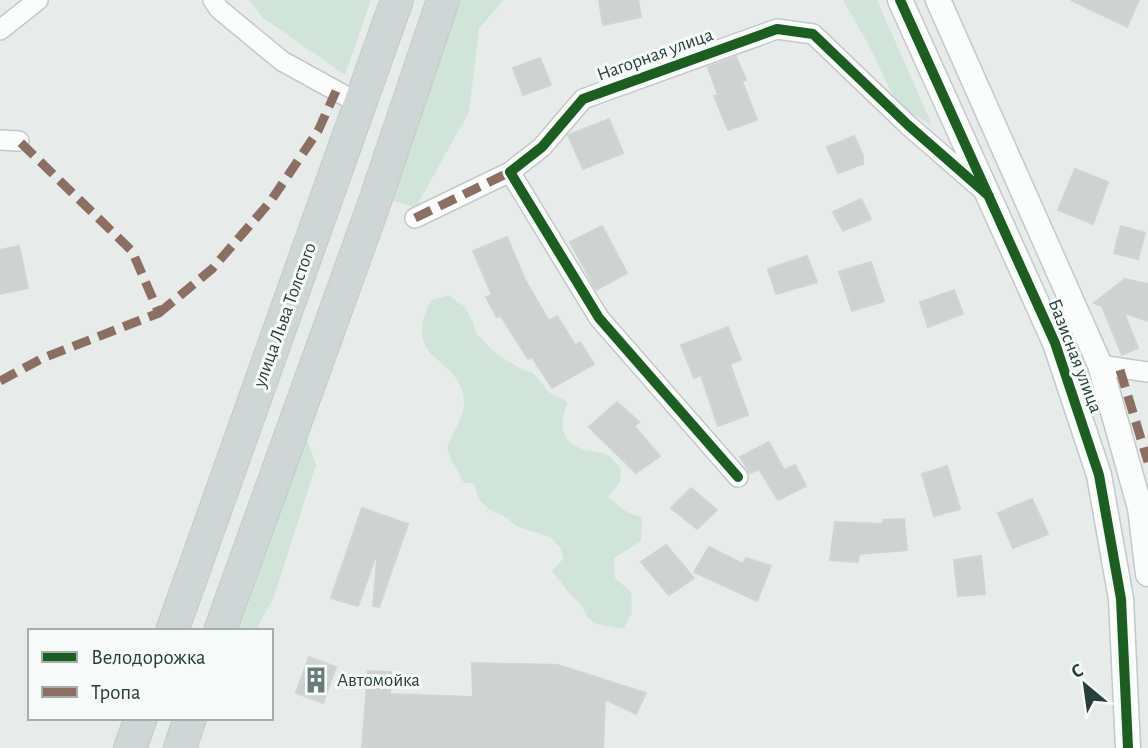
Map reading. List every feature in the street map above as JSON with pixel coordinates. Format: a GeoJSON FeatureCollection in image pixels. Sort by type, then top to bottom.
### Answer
{"type":"FeatureCollection","features":[{"type":"Feature","properties":{"kind":"main road","name":"улица Льва Толстого"},"geometry":{"type":"LineString","coordinates":[[173,629],[397,0]]}},
{"type":"Feature","properties":{"kind":"main road"},"geometry":{"type":"LineString","coordinates":[[221,629],[373,207],[443,0]]}},
{"type":"Feature","properties":{"kind":"main road"},"geometry":{"type":"LineString","coordinates":[[130,748],[140,720]]}},
{"type":"Feature","properties":{"kind":"main road"},"geometry":{"type":"LineString","coordinates":[[180,748],[189,720]]}},
{"type":"Feature","properties":{"kind":"street"},"geometry":{"type":"LineString","coordinates":[[0,30],[38,0]]}},
{"type":"Feature","properties":{"kind":"street"},"geometry":{"type":"LineString","coordinates":[[213,0],[219,9],[282,61],[360,104]]}},
{"type":"Feature","properties":{"kind":"street","name":"Базисная улица"},"geometry":{"type":"LineString","coordinates":[[900,0],[1055,343],[1099,475],[1121,599],[1128,748]]}},
{"type":"Feature","properties":{"kind":"street","name":"Базисная улица"},"geometry":{"type":"LineString","coordinates":[[938,0],[1100,365],[1140,508],[1148,573]]}},
{"type":"Feature","properties":{"kind":"street","name":"Нагорная улица"},"geometry":{"type":"LineString","coordinates":[[415,218],[510,172],[542,147],[583,99],[777,29],[813,34],[908,125],[989,196]]}},
{"type":"Feature","properties":{"kind":"street"},"geometry":{"type":"LineString","coordinates":[[510,172],[599,318],[738,477]]}},
{"type":"Feature","properties":{"kind":"street"},"geometry":{"type":"LineString","coordinates":[[1100,365],[1148,372]]}},
{"type":"Feature","properties":{"kind":"green space"},"geometry":{"type":"Polygon","coordinates":[[[249,0],[371,0],[345,75],[262,17],[249,0]]]}},
{"type":"Feature","properties":{"kind":"green space"},"geometry":{"type":"Polygon","coordinates":[[[454,0],[504,0],[479,28],[469,112],[416,207],[384,199],[454,0]]]}},
{"type":"Feature","properties":{"kind":"green space"},"geometry":{"type":"Polygon","coordinates":[[[843,0],[877,0],[932,125],[898,106],[843,0]]]}},
{"type":"Feature","properties":{"kind":"green space"},"geometry":{"type":"Polygon","coordinates":[[[449,295],[465,307],[476,333],[495,353],[533,373],[550,393],[568,402],[563,417],[563,430],[569,441],[582,449],[607,455],[621,469],[620,482],[608,497],[628,513],[642,517],[641,541],[614,558],[615,578],[631,592],[632,613],[623,629],[597,624],[588,618],[580,603],[552,571],[564,558],[560,548],[550,537],[518,527],[504,516],[490,510],[479,500],[474,483],[464,483],[450,458],[447,447],[460,418],[464,400],[453,375],[434,357],[422,336],[423,321],[431,300],[449,295]]]}},
{"type":"Feature","properties":{"kind":"green space"},"geometry":{"type":"Polygon","coordinates":[[[306,436],[316,465],[274,597],[257,629],[240,629],[306,436]]]}},
{"type":"Feature","properties":{"kind":"building"},"geometry":{"type":"Polygon","coordinates":[[[599,0],[638,0],[641,17],[603,25],[599,0]]]}},
{"type":"Feature","properties":{"kind":"building"},"geometry":{"type":"Polygon","coordinates":[[[1071,0],[1139,0],[1127,27],[1071,0]]]}},
{"type":"Feature","properties":{"kind":"building"},"geometry":{"type":"Polygon","coordinates":[[[736,57],[746,80],[742,81],[757,120],[728,130],[714,96],[718,95],[708,67],[736,57]]]}},
{"type":"Feature","properties":{"kind":"building"},"geometry":{"type":"Polygon","coordinates":[[[540,58],[551,85],[523,95],[513,68],[540,58]]]}},
{"type":"Feature","properties":{"kind":"building"},"geometry":{"type":"Polygon","coordinates":[[[609,119],[623,153],[583,169],[568,135],[609,119]]]}},
{"type":"Feature","properties":{"kind":"building"},"geometry":{"type":"Polygon","coordinates":[[[854,136],[863,156],[863,164],[838,173],[827,147],[854,136]]]}},
{"type":"Feature","properties":{"kind":"building"},"geometry":{"type":"Polygon","coordinates":[[[1075,169],[1108,182],[1093,224],[1058,210],[1075,169]]]}},
{"type":"Feature","properties":{"kind":"building"},"geometry":{"type":"Polygon","coordinates":[[[861,199],[871,219],[843,231],[833,212],[861,199]]]}},
{"type":"Feature","properties":{"kind":"building"},"geometry":{"type":"Polygon","coordinates":[[[602,226],[627,273],[596,290],[570,242],[602,226]]]}},
{"type":"Feature","properties":{"kind":"building"},"geometry":{"type":"Polygon","coordinates":[[[1121,226],[1145,233],[1138,259],[1114,253],[1121,226]]]}},
{"type":"Feature","properties":{"kind":"building"},"geometry":{"type":"Polygon","coordinates":[[[507,237],[525,280],[549,321],[557,316],[575,345],[580,342],[594,364],[552,388],[532,357],[528,359],[501,316],[497,317],[486,297],[492,295],[473,251],[507,237]]]}},
{"type":"Feature","properties":{"kind":"building"},"geometry":{"type":"Polygon","coordinates":[[[19,246],[28,288],[0,294],[0,250],[19,246]]]}},
{"type":"Feature","properties":{"kind":"building"},"geometry":{"type":"Polygon","coordinates":[[[807,256],[817,282],[776,294],[768,269],[807,256]]]}},
{"type":"Feature","properties":{"kind":"building"},"geometry":{"type":"Polygon","coordinates":[[[871,262],[884,301],[852,311],[839,272],[871,262]]]}},
{"type":"Feature","properties":{"kind":"building"},"geometry":{"type":"Polygon","coordinates":[[[1125,279],[1148,284],[1148,321],[1124,313],[1138,348],[1122,355],[1102,306],[1094,303],[1125,279]]]}},
{"type":"Feature","properties":{"kind":"building"},"geometry":{"type":"Polygon","coordinates":[[[954,290],[963,314],[928,327],[920,302],[954,290]]]}},
{"type":"Feature","properties":{"kind":"building"},"geometry":{"type":"Polygon","coordinates":[[[728,327],[741,360],[730,364],[748,415],[718,426],[701,375],[694,378],[681,345],[728,327]]]}},
{"type":"Feature","properties":{"kind":"building"},"geometry":{"type":"Polygon","coordinates":[[[617,402],[639,422],[634,426],[660,456],[636,473],[589,427],[617,402]]]}},
{"type":"Feature","properties":{"kind":"building"},"geometry":{"type":"Polygon","coordinates":[[[769,442],[784,470],[795,465],[806,486],[778,500],[759,469],[750,473],[740,457],[769,442]]]}},
{"type":"Feature","properties":{"kind":"building"},"geometry":{"type":"Polygon","coordinates":[[[947,466],[960,509],[934,516],[922,474],[947,466]]]}},
{"type":"Feature","properties":{"kind":"building"},"geometry":{"type":"Polygon","coordinates":[[[691,488],[717,510],[697,529],[671,508],[691,488]]]}},
{"type":"Feature","properties":{"kind":"building"},"geometry":{"type":"Polygon","coordinates":[[[1032,499],[1048,534],[1013,548],[998,513],[1032,499]]]}},
{"type":"Feature","properties":{"kind":"building"},"geometry":{"type":"Polygon","coordinates":[[[362,508],[408,524],[379,607],[373,606],[375,558],[358,606],[331,598],[362,508]]]}},
{"type":"Feature","properties":{"kind":"building"},"geometry":{"type":"Polygon","coordinates":[[[904,519],[907,550],[859,554],[858,562],[830,560],[835,522],[883,524],[883,520],[904,519]]]}},
{"type":"Feature","properties":{"kind":"building"},"geometry":{"type":"Polygon","coordinates":[[[666,545],[694,578],[669,595],[641,562],[666,545]]]}},
{"type":"Feature","properties":{"kind":"building"},"geometry":{"type":"Polygon","coordinates":[[[709,547],[743,564],[746,558],[771,566],[757,601],[694,572],[709,547]]]}},
{"type":"Feature","properties":{"kind":"building"},"geometry":{"type":"Polygon","coordinates":[[[981,556],[985,594],[958,596],[954,560],[981,556]]]}},
{"type":"Feature","properties":{"kind":"building","name":"Автомойка"},"geometry":{"type":"Polygon","coordinates":[[[309,657],[336,667],[323,703],[296,693],[309,657]]]}},
{"type":"Feature","properties":{"kind":"building"},"geometry":{"type":"Polygon","coordinates":[[[472,663],[558,665],[646,693],[636,714],[605,699],[603,748],[362,748],[368,671],[391,672],[390,694],[473,697],[472,663]]]}},
{"type":"Feature","properties":{"kind":"marked path"},"geometry":{"type":"LineString","coordinates":[[159,313],[212,269],[270,202],[318,131],[336,91]]}},
{"type":"Feature","properties":{"kind":"marked path"},"geometry":{"type":"LineString","coordinates":[[0,381],[43,358],[159,313],[132,251],[19,141]]}},
{"type":"Feature","properties":{"kind":"marked path"},"geometry":{"type":"LineString","coordinates":[[415,218],[510,172]]}},
{"type":"Feature","properties":{"kind":"marked path"},"geometry":{"type":"LineString","coordinates":[[1120,370],[1148,462]]}},
{"type":"Feature","properties":{"kind":"cycle path"},"geometry":{"type":"LineString","coordinates":[[900,0],[1055,343],[1099,475],[1121,599],[1128,748]]}},
{"type":"Feature","properties":{"kind":"cycle path"},"geometry":{"type":"LineString","coordinates":[[738,477],[599,318],[510,172],[542,147],[583,99],[777,29],[813,34],[908,125],[989,196]]}},
{"type":"Feature","properties":{"kind":"place","name":"Автомойка"},"geometry":{"type":"Point","coordinates":[316,680]}}]}
